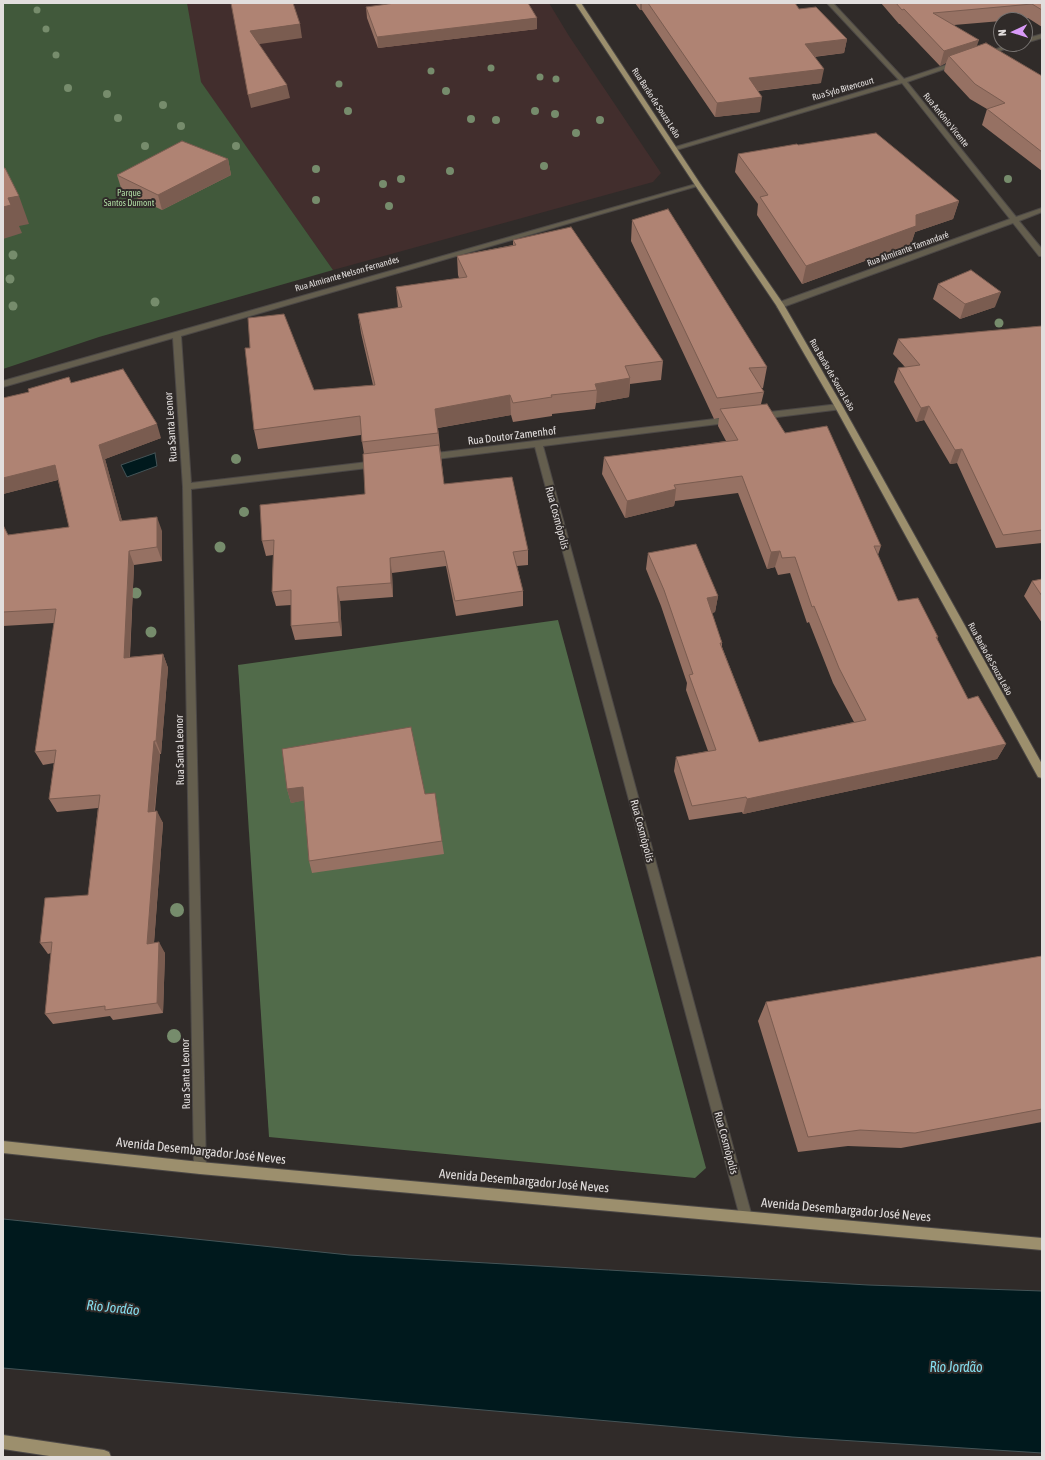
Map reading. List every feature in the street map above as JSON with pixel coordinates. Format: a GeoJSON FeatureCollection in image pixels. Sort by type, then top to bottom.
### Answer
{"type":"FeatureCollection","features":[{"type":"Feature","properties":{"kind":"main road","name":"Rua Barão de Souza Leão"},"geometry":{"type":"LineString","coordinates":[[578,3],[698,185],[780,305],[839,407],[1042,774]]}},
{"type":"Feature","properties":{"kind":"main road","name":"Avenida Desembargador José Neves"},"geometry":{"type":"LineString","coordinates":[[3,1147],[200,1168],[1042,1244]]}},
{"type":"Feature","properties":{"kind":"main road"},"geometry":{"type":"LineString","coordinates":[[3,1442],[104,1457]]}},
{"type":"Feature","properties":{"kind":"street","name":"Rua Antônio Vicente"},"geometry":{"type":"LineString","coordinates":[[830,3],[904,81],[1042,254]]}},
{"type":"Feature","properties":{"kind":"street"},"geometry":{"type":"LineString","coordinates":[[979,56],[993,51]]}},
{"type":"Feature","properties":{"kind":"street","name":"Rua Sylo Bitencourt"},"geometry":{"type":"LineString","coordinates":[[674,149],[904,81],[964,61]]}},
{"type":"Feature","properties":{"kind":"street","name":"Rua Almirante Nelson Fernandes"},"geometry":{"type":"LineString","coordinates":[[3,384],[698,185]]}},
{"type":"Feature","properties":{"kind":"street","name":"Rua Almirante Tamandaré"},"geometry":{"type":"LineString","coordinates":[[780,305],[1042,210]]}},
{"type":"Feature","properties":{"kind":"street","name":"Rua Santa Leonor"},"geometry":{"type":"LineString","coordinates":[[177,333],[187,487],[200,1168]]}},
{"type":"Feature","properties":{"kind":"street"},"geometry":{"type":"LineString","coordinates":[[752,418],[839,407]]}},
{"type":"Feature","properties":{"kind":"street","name":"Rua Doutor Zamenhof"},"geometry":{"type":"LineString","coordinates":[[421,458],[736,419]]}},
{"type":"Feature","properties":{"kind":"street","name":"Rua Cosmópolis"},"geometry":{"type":"LineString","coordinates":[[538,444],[746,1218]]}},
{"type":"Feature","properties":{"kind":"street"},"geometry":{"type":"LineString","coordinates":[[187,487],[382,463]]}},
{"type":"Feature","properties":{"kind":"shaded area"},"geometry":{"type":"Polygon","coordinates":[[[44,3],[549,3],[569,36],[661,173],[653,182],[333,270],[201,83],[44,3]]]}},
{"type":"Feature","properties":{"kind":"green space","name":"Parque Santos Dumont"},"geometry":{"type":"Polygon","coordinates":[[[3,3],[187,3],[201,82],[333,270],[99,337],[3,369],[3,3]]]}},
{"type":"Feature","properties":{"kind":"green space"},"geometry":{"type":"Polygon","coordinates":[[[558,620],[706,1168],[695,1178],[269,1137],[238,665],[558,620]]]}},
{"type":"Feature","properties":{"kind":"water"},"geometry":{"type":"Polygon","coordinates":[[[155,453],[157,466],[127,477],[121,465],[155,453]]]}},
{"type":"Feature","properties":{"kind":"water","name":"Rio Jordão"},"geometry":{"type":"Polygon","coordinates":[[[3,1219],[349,1255],[868,1285],[1042,1291],[1042,1453],[792,1437],[3,1368],[3,1219]]]}},
{"type":"Feature","properties":{"kind":"building"},"geometry":{"type":"Polygon","coordinates":[[[231,3],[293,3],[300,24],[250,31],[287,85],[248,95],[231,3]]]}},
{"type":"Feature","properties":{"kind":"building"},"geometry":{"type":"Polygon","coordinates":[[[395,3],[528,3],[537,18],[377,37],[366,7],[395,3]]]}},
{"type":"Feature","properties":{"kind":"building"},"geometry":{"type":"Polygon","coordinates":[[[648,3],[795,3],[799,9],[816,7],[847,39],[805,44],[824,69],[749,78],[762,97],[717,103],[648,3]]]}},
{"type":"Feature","properties":{"kind":"building"},"geometry":{"type":"Polygon","coordinates":[[[896,3],[1042,3],[1042,10],[1032,4],[933,13],[979,40],[944,51],[904,9],[902,10],[896,3]]]}},
{"type":"Feature","properties":{"kind":"building"},"geometry":{"type":"Polygon","coordinates":[[[986,43],[993,47],[993,52],[1001,52],[1042,76],[1042,152],[987,109],[1005,103],[975,84],[949,56],[986,43]]]}},
{"type":"Feature","properties":{"kind":"building"},"geometry":{"type":"Polygon","coordinates":[[[876,133],[959,201],[916,215],[916,226],[806,266],[760,197],[768,195],[738,154],[876,133]]]}},
{"type":"Feature","properties":{"kind":"building"},"geometry":{"type":"Polygon","coordinates":[[[182,141],[228,159],[158,195],[117,175],[182,141]]]}},
{"type":"Feature","properties":{"kind":"building"},"geometry":{"type":"Polygon","coordinates":[[[3,168],[5,168],[19,196],[8,198],[11,205],[3,207],[3,168]]]}},
{"type":"Feature","properties":{"kind":"building"},"geometry":{"type":"Polygon","coordinates":[[[668,209],[767,367],[749,368],[764,392],[717,398],[632,220],[668,209]]]}},
{"type":"Feature","properties":{"kind":"building"},"geometry":{"type":"Polygon","coordinates":[[[571,227],[663,361],[625,366],[630,378],[595,384],[597,390],[551,395],[552,397],[513,403],[510,395],[435,409],[438,433],[362,442],[360,416],[254,430],[245,348],[250,348],[248,318],[284,314],[314,390],[375,385],[358,314],[402,307],[396,287],[467,277],[457,256],[516,245],[513,240],[571,227]]]}},
{"type":"Feature","properties":{"kind":"building"},"geometry":{"type":"Polygon","coordinates":[[[971,270],[1001,292],[965,304],[938,284],[971,270]]]}},
{"type":"Feature","properties":{"kind":"building"},"geometry":{"type":"Polygon","coordinates":[[[1042,326],[1042,530],[1003,535],[962,449],[955,450],[929,406],[921,408],[898,368],[920,365],[898,339],[1042,326]]]}},
{"type":"Feature","properties":{"kind":"building"},"geometry":{"type":"Polygon","coordinates":[[[123,369],[157,424],[99,445],[120,521],[157,517],[157,547],[129,551],[124,658],[163,654],[156,741],[154,741],[148,812],[157,811],[147,944],[159,942],[157,1003],[105,1010],[105,1006],[45,1014],[52,942],[40,943],[45,898],[88,895],[100,795],[49,799],[56,750],[35,752],[56,609],[3,612],[3,525],[8,535],[69,527],[55,465],[3,478],[3,398],[29,392],[28,389],[69,377],[71,383],[123,369]]]}},
{"type":"Feature","properties":{"kind":"building"},"geometry":{"type":"Polygon","coordinates":[[[767,404],[785,433],[827,426],[881,546],[874,546],[898,601],[918,598],[968,699],[978,696],[1006,744],[747,799],[746,797],[692,806],[676,757],[716,750],[689,675],[693,674],[664,590],[648,553],[696,544],[718,596],[707,598],[722,643],[720,643],[759,742],[866,720],[839,668],[814,606],[812,607],[795,557],[782,558],[780,551],[771,552],[742,476],[674,485],[676,489],[627,501],[604,457],[738,440],[720,409],[767,404]]]}},
{"type":"Feature","properties":{"kind":"building"},"geometry":{"type":"Polygon","coordinates":[[[439,445],[444,484],[512,477],[528,550],[513,552],[523,591],[455,601],[444,551],[390,558],[391,583],[337,587],[339,622],[291,626],[291,590],[272,592],[274,540],[262,541],[260,505],[365,494],[363,454],[439,445]]]}},
{"type":"Feature","properties":{"kind":"building"},"geometry":{"type":"Polygon","coordinates":[[[1042,579],[1042,596],[1032,581],[1042,579]]]}},
{"type":"Feature","properties":{"kind":"building"},"geometry":{"type":"Polygon","coordinates":[[[411,727],[425,794],[435,793],[442,841],[309,861],[303,787],[287,789],[282,749],[411,727]]]}},
{"type":"Feature","properties":{"kind":"building"},"geometry":{"type":"Polygon","coordinates":[[[1042,956],[1042,1109],[915,1133],[860,1130],[808,1137],[766,1002],[1042,956]]]}}]}
